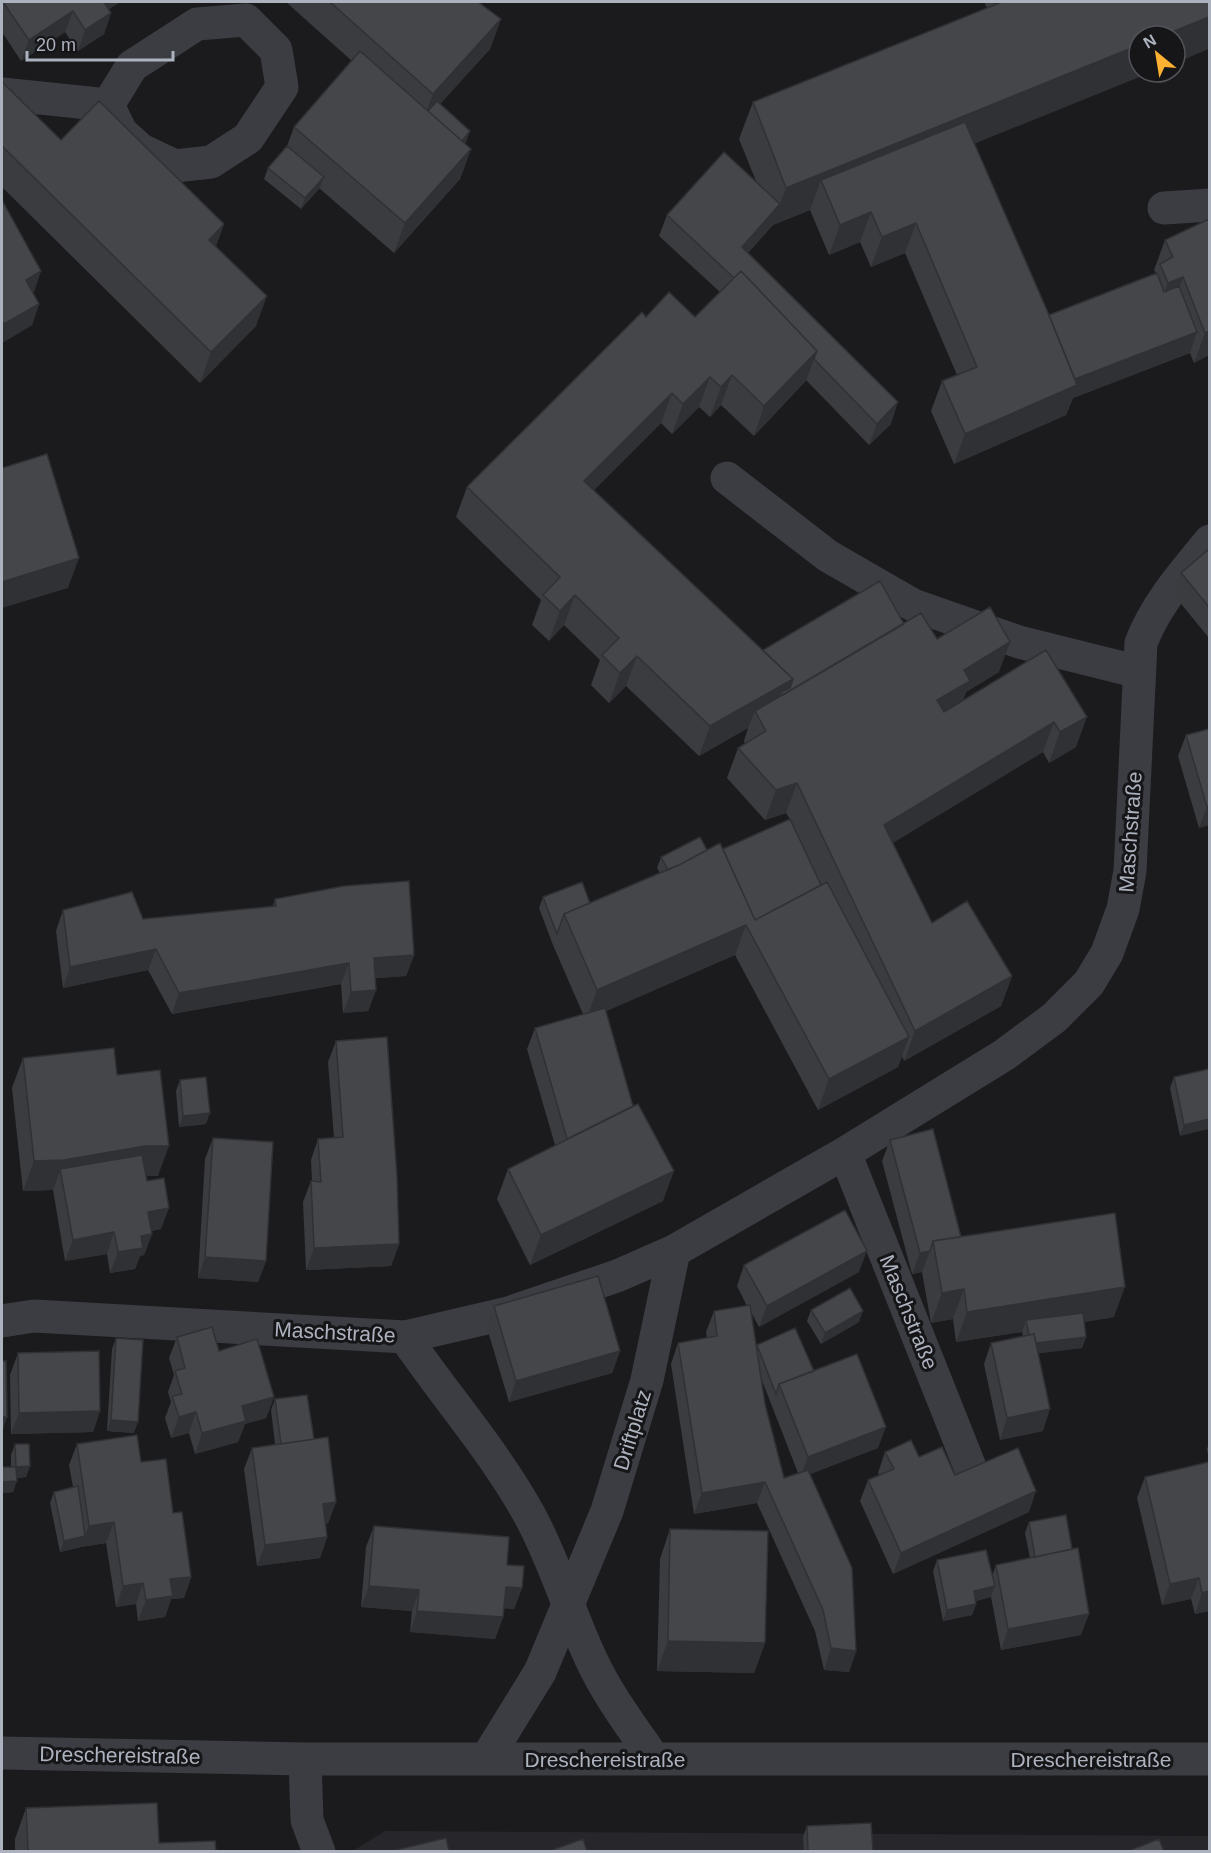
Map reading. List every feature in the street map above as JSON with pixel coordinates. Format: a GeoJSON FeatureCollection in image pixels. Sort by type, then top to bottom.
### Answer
{"type":"FeatureCollection","features":[{"type":"Feature","properties":{"kind":"street"},"geometry":{"type":"LineString","coordinates":[[246,20],[276,50],[282,87],[248,138],[211,162],[175,166],[141,150],[121,132],[108,105],[132,66],[197,24],[246,20]]}},
{"type":"Feature","properties":{"kind":"street"},"geometry":{"type":"LineString","coordinates":[[2,94],[108,105]]}},
{"type":"Feature","properties":{"kind":"street"},"geometry":{"type":"LineString","coordinates":[[1164,208],[1209,205]]}},
{"type":"Feature","properties":{"kind":"street"},"geometry":{"type":"LineString","coordinates":[[727,478],[828,556],[913,605],[1019,642],[1139,672]]}},
{"type":"Feature","properties":{"kind":"street","name":"Maschstraße"},"geometry":{"type":"LineString","coordinates":[[2,1321],[34,1316],[405,1337],[508,1313],[617,1276],[674,1251],[845,1153],[1004,1055],[1054,1018],[1089,983],[1107,952],[1123,909],[1130,871],[1141,643],[1150,620],[1209,542]]}},
{"type":"Feature","properties":{"kind":"street","name":"Maschstraße"},"geometry":{"type":"LineString","coordinates":[[845,1153],[972,1472]]}},
{"type":"Feature","properties":{"kind":"street","name":"Driftplatz"},"geometry":{"type":"LineString","coordinates":[[487,1758],[540,1672],[607,1511],[647,1380],[674,1251]]}},
{"type":"Feature","properties":{"kind":"street"},"geometry":{"type":"LineString","coordinates":[[405,1337],[484,1443],[530,1517],[570,1603],[591,1660],[654,1760]]}},
{"type":"Feature","properties":{"kind":"street","name":"Dreschereistraße"},"geometry":{"type":"LineString","coordinates":[[2,1753],[305,1759],[1209,1759]]}},
{"type":"Feature","properties":{"kind":"street"},"geometry":{"type":"LineString","coordinates":[[305,1759],[307,1820],[319,1851]]}},
{"type":"Feature","properties":{"kind":"shaded area"},"geometry":{"type":"Polygon","coordinates":[[[385,1831],[1210,1836],[1209,1852],[357,1852],[356,1849],[385,1831]]]}},
{"type":"Feature","properties":{"kind":"building"},"geometry":{"type":"Polygon","coordinates":[[[3,2],[104,2],[111,13],[85,30],[73,11],[29,40],[3,2]]]}},
{"type":"Feature","properties":{"kind":"building"},"geometry":{"type":"Polygon","coordinates":[[[330,2],[478,2],[501,19],[433,94],[330,2]]]}},
{"type":"Feature","properties":{"kind":"building"},"geometry":{"type":"Polygon","coordinates":[[[1002,2],[1209,2],[1209,17],[1187,26],[1187,24],[1127,24],[1127,50],[786,188],[753,102],[1002,2]]]}},
{"type":"Feature","properties":{"kind":"building"},"geometry":{"type":"Polygon","coordinates":[[[360,51],[471,149],[405,223],[294,127],[360,51]]]}},
{"type":"Feature","properties":{"kind":"building"},"geometry":{"type":"Polygon","coordinates":[[[2,82],[61,140],[99,101],[224,224],[209,240],[267,296],[211,352],[2,146],[2,82]]]}},
{"type":"Feature","properties":{"kind":"building"},"geometry":{"type":"Polygon","coordinates":[[[437,101],[470,131],[462,141],[428,111],[437,101]]]}},
{"type":"Feature","properties":{"kind":"building"},"geometry":{"type":"Polygon","coordinates":[[[965,122],[1077,385],[965,434],[942,381],[977,367],[916,223],[882,237],[871,212],[840,225],[821,180],[965,122]]]}},
{"type":"Feature","properties":{"kind":"building"},"geometry":{"type":"Polygon","coordinates":[[[287,146],[324,177],[305,198],[268,168],[287,146]]]}},
{"type":"Feature","properties":{"kind":"building"},"geometry":{"type":"Polygon","coordinates":[[[724,152],[780,204],[742,247],[898,402],[877,424],[814,359],[817,351],[741,271],[734,278],[667,215],[724,152]]]}},
{"type":"Feature","properties":{"kind":"building"},"geometry":{"type":"Polygon","coordinates":[[[2,200],[41,271],[26,280],[39,304],[4,324],[2,320],[2,200]]]}},
{"type":"Feature","properties":{"kind":"building"},"geometry":{"type":"Polygon","coordinates":[[[1209,219],[1209,331],[1205,333],[1183,277],[1168,283],[1160,264],[1173,257],[1165,240],[1209,219]]]}},
{"type":"Feature","properties":{"kind":"building"},"geometry":{"type":"Polygon","coordinates":[[[741,271],[817,351],[764,406],[732,375],[721,387],[710,377],[683,404],[672,393],[584,481],[793,679],[710,726],[637,656],[620,673],[602,655],[619,638],[575,595],[560,611],[543,595],[560,577],[467,487],[642,312],[646,317],[669,292],[695,317],[741,271]]]}},
{"type":"Feature","properties":{"kind":"building"},"geometry":{"type":"Polygon","coordinates":[[[1157,273],[1164,292],[1179,286],[1197,332],[1075,379],[1049,315],[1157,273]]]}},
{"type":"Feature","properties":{"kind":"building"},"geometry":{"type":"Polygon","coordinates":[[[47,454],[79,558],[2,582],[2,468],[47,454]]]}},
{"type":"Feature","properties":{"kind":"building"},"geometry":{"type":"Polygon","coordinates":[[[1209,549],[1209,607],[1181,573],[1209,549]]]}},
{"type":"Feature","properties":{"kind":"building"},"geometry":{"type":"Polygon","coordinates":[[[880,581],[904,624],[783,695],[781,692],[790,688],[793,679],[763,650],[880,581]]]}},
{"type":"Feature","properties":{"kind":"building"},"geometry":{"type":"Polygon","coordinates":[[[990,607],[1010,642],[964,670],[970,681],[937,700],[944,712],[1046,650],[1087,717],[1060,732],[1054,722],[884,825],[932,923],[967,901],[1012,976],[915,1031],[797,783],[776,790],[738,748],[766,731],[755,711],[921,613],[937,639],[990,607]]]}},
{"type":"Feature","properties":{"kind":"building"},"geometry":{"type":"Polygon","coordinates":[[[1209,729],[1209,806],[1207,807],[1186,735],[1209,729]]]}},
{"type":"Feature","properties":{"kind":"building"},"geometry":{"type":"Polygon","coordinates":[[[790,819],[821,885],[755,920],[723,849],[790,819]]]}},
{"type":"Feature","properties":{"kind":"building"},"geometry":{"type":"Polygon","coordinates":[[[700,837],[707,850],[668,870],[661,857],[700,837]]]}},
{"type":"Feature","properties":{"kind":"building"},"geometry":{"type":"Polygon","coordinates":[[[720,843],[755,920],[827,882],[909,1037],[829,1079],[746,925],[597,990],[564,914],[681,864],[720,843]]]}},
{"type":"Feature","properties":{"kind":"building"},"geometry":{"type":"Polygon","coordinates":[[[409,881],[414,955],[374,958],[376,990],[351,992],[349,963],[179,993],[156,949],[70,967],[63,910],[132,892],[143,919],[276,906],[275,899],[344,886],[409,881]]]}},
{"type":"Feature","properties":{"kind":"building"},"geometry":{"type":"Polygon","coordinates":[[[582,882],[590,903],[564,914],[557,934],[543,897],[582,882]]]}},
{"type":"Feature","properties":{"kind":"building"},"geometry":{"type":"Polygon","coordinates":[[[605,1008],[633,1106],[567,1139],[535,1028],[605,1008]]]}},
{"type":"Feature","properties":{"kind":"building"},"geometry":{"type":"Polygon","coordinates":[[[387,1037],[397,1176],[399,1244],[314,1248],[311,1181],[321,1182],[318,1139],[343,1137],[336,1041],[387,1037]]]}},
{"type":"Feature","properties":{"kind":"building"},"geometry":{"type":"Polygon","coordinates":[[[114,1048],[117,1075],[160,1070],[169,1146],[145,1146],[64,1160],[34,1161],[23,1058],[114,1048]]]}},
{"type":"Feature","properties":{"kind":"building"},"geometry":{"type":"Polygon","coordinates":[[[1209,1069],[1209,1119],[1184,1125],[1174,1077],[1209,1069]]]}},
{"type":"Feature","properties":{"kind":"building"},"geometry":{"type":"Polygon","coordinates":[[[206,1077],[210,1113],[183,1116],[180,1080],[206,1077]]]}},
{"type":"Feature","properties":{"kind":"building"},"geometry":{"type":"Polygon","coordinates":[[[638,1104],[674,1171],[541,1235],[508,1169],[638,1104]]]}},
{"type":"Feature","properties":{"kind":"building"},"geometry":{"type":"Polygon","coordinates":[[[933,1129],[961,1237],[933,1241],[930,1251],[920,1253],[890,1140],[933,1129]]]}},
{"type":"Feature","properties":{"kind":"building"},"geometry":{"type":"Polygon","coordinates":[[[213,1138],[273,1142],[266,1261],[205,1257],[213,1138]]]}},
{"type":"Feature","properties":{"kind":"building"},"geometry":{"type":"Polygon","coordinates":[[[142,1155],[147,1181],[164,1178],[169,1208],[148,1212],[152,1234],[141,1236],[143,1248],[118,1252],[114,1232],[73,1240],[60,1169],[142,1155]]]}},
{"type":"Feature","properties":{"kind":"building"},"geometry":{"type":"Polygon","coordinates":[[[845,1210],[867,1251],[767,1306],[744,1265],[845,1210]]]}},
{"type":"Feature","properties":{"kind":"building"},"geometry":{"type":"Polygon","coordinates":[[[1115,1213],[1125,1287],[967,1312],[964,1289],[942,1293],[933,1241],[1115,1213]]]}},
{"type":"Feature","properties":{"kind":"building"},"geometry":{"type":"Polygon","coordinates":[[[598,1276],[620,1351],[516,1381],[494,1306],[598,1276]]]}},
{"type":"Feature","properties":{"kind":"building"},"geometry":{"type":"Polygon","coordinates":[[[850,1288],[863,1311],[825,1333],[811,1310],[850,1288]]]}},
{"type":"Feature","properties":{"kind":"building"},"geometry":{"type":"Polygon","coordinates":[[[750,1305],[765,1404],[784,1478],[808,1470],[852,1568],[856,1651],[831,1648],[823,1610],[765,1482],[702,1493],[678,1343],[717,1336],[714,1311],[750,1305]]]}},
{"type":"Feature","properties":{"kind":"building"},"geometry":{"type":"Polygon","coordinates":[[[1083,1313],[1086,1337],[1036,1343],[1034,1334],[1029,1335],[1026,1320],[1083,1313]]]}},
{"type":"Feature","properties":{"kind":"building"},"geometry":{"type":"Polygon","coordinates":[[[212,1327],[219,1351],[257,1339],[274,1397],[242,1406],[246,1421],[202,1433],[196,1412],[179,1417],[172,1396],[182,1394],[175,1371],[185,1368],[177,1337],[212,1327]]]}},
{"type":"Feature","properties":{"kind":"building"},"geometry":{"type":"Polygon","coordinates":[[[795,1328],[814,1371],[779,1384],[776,1394],[757,1345],[795,1328]]]}},
{"type":"Feature","properties":{"kind":"building"},"geometry":{"type":"Polygon","coordinates":[[[1034,1334],[1050,1409],[1007,1418],[991,1343],[1034,1334]]]}},
{"type":"Feature","properties":{"kind":"building"},"geometry":{"type":"Polygon","coordinates":[[[116,1338],[143,1340],[138,1422],[111,1420],[116,1338]]]}},
{"type":"Feature","properties":{"kind":"building"},"geometry":{"type":"Polygon","coordinates":[[[99,1351],[100,1411],[19,1413],[18,1353],[99,1351]]]}},
{"type":"Feature","properties":{"kind":"building"},"geometry":{"type":"Polygon","coordinates":[[[857,1354],[886,1427],[808,1457],[779,1384],[857,1354]]]}},
{"type":"Feature","properties":{"kind":"building"},"geometry":{"type":"Polygon","coordinates":[[[2,1361],[6,1361],[7,1417],[2,1417],[2,1361]]]}},
{"type":"Feature","properties":{"kind":"building"},"geometry":{"type":"Polygon","coordinates":[[[307,1395],[314,1439],[281,1444],[275,1399],[307,1395]]]}},
{"type":"Feature","properties":{"kind":"building"},"geometry":{"type":"Polygon","coordinates":[[[137,1435],[141,1462],[166,1459],[173,1513],[182,1512],[191,1577],[170,1579],[173,1596],[146,1600],[143,1583],[123,1586],[114,1522],[89,1526],[77,1444],[137,1435]]]}},
{"type":"Feature","properties":{"kind":"building"},"geometry":{"type":"Polygon","coordinates":[[[328,1437],[336,1502],[323,1504],[327,1537],[265,1545],[252,1448],[328,1437]]]}},
{"type":"Feature","properties":{"kind":"building"},"geometry":{"type":"Polygon","coordinates":[[[911,1440],[919,1457],[942,1447],[955,1475],[1018,1448],[1036,1491],[901,1553],[868,1480],[894,1469],[885,1452],[911,1440]]]}},
{"type":"Feature","properties":{"kind":"building"},"geometry":{"type":"Polygon","coordinates":[[[15,1444],[29,1444],[30,1466],[16,1467],[15,1444]]]}},
{"type":"Feature","properties":{"kind":"building"},"geometry":{"type":"Polygon","coordinates":[[[1209,1462],[1209,1591],[1202,1593],[1199,1578],[1170,1584],[1145,1477],[1209,1462]]]}},
{"type":"Feature","properties":{"kind":"building"},"geometry":{"type":"Polygon","coordinates":[[[2,1467],[16,1467],[17,1481],[2,1482],[2,1467]]]}},
{"type":"Feature","properties":{"kind":"building"},"geometry":{"type":"Polygon","coordinates":[[[78,1486],[85,1536],[64,1541],[54,1492],[78,1486]]]}},
{"type":"Feature","properties":{"kind":"building"},"geometry":{"type":"Polygon","coordinates":[[[1066,1515],[1072,1549],[1035,1557],[1029,1522],[1066,1515]]]}},
{"type":"Feature","properties":{"kind":"building"},"geometry":{"type":"Polygon","coordinates":[[[374,1526],[509,1537],[507,1565],[524,1566],[522,1588],[506,1587],[503,1617],[417,1611],[419,1590],[369,1586],[374,1526]]]}},
{"type":"Feature","properties":{"kind":"building"},"geometry":{"type":"Polygon","coordinates":[[[670,1529],[768,1531],[765,1643],[668,1641],[670,1529]]]}},
{"type":"Feature","properties":{"kind":"building"},"geometry":{"type":"Polygon","coordinates":[[[1078,1548],[1089,1614],[1008,1629],[996,1565],[1078,1548]]]}},
{"type":"Feature","properties":{"kind":"building"},"geometry":{"type":"Polygon","coordinates":[[[986,1550],[995,1586],[974,1591],[976,1604],[947,1610],[937,1560],[986,1550]]]}},
{"type":"Feature","properties":{"kind":"building"},"geometry":{"type":"Polygon","coordinates":[[[157,1803],[159,1843],[215,1841],[216,1851],[28,1851],[26,1808],[157,1803]]]}},
{"type":"Feature","properties":{"kind":"building"},"geometry":{"type":"Polygon","coordinates":[[[871,1823],[873,1851],[808,1851],[807,1826],[871,1823]]]}},
{"type":"Feature","properties":{"kind":"building"},"geometry":{"type":"Polygon","coordinates":[[[446,1838],[449,1851],[396,1851],[396,1850],[446,1838]]]}},
{"type":"Feature","properties":{"kind":"building"},"geometry":{"type":"Polygon","coordinates":[[[583,1839],[587,1851],[549,1851],[583,1839]]]}},
{"type":"Feature","properties":{"kind":"building"},"geometry":{"type":"Polygon","coordinates":[[[1159,1839],[1164,1851],[1128,1851],[1159,1839]]]}}]}
